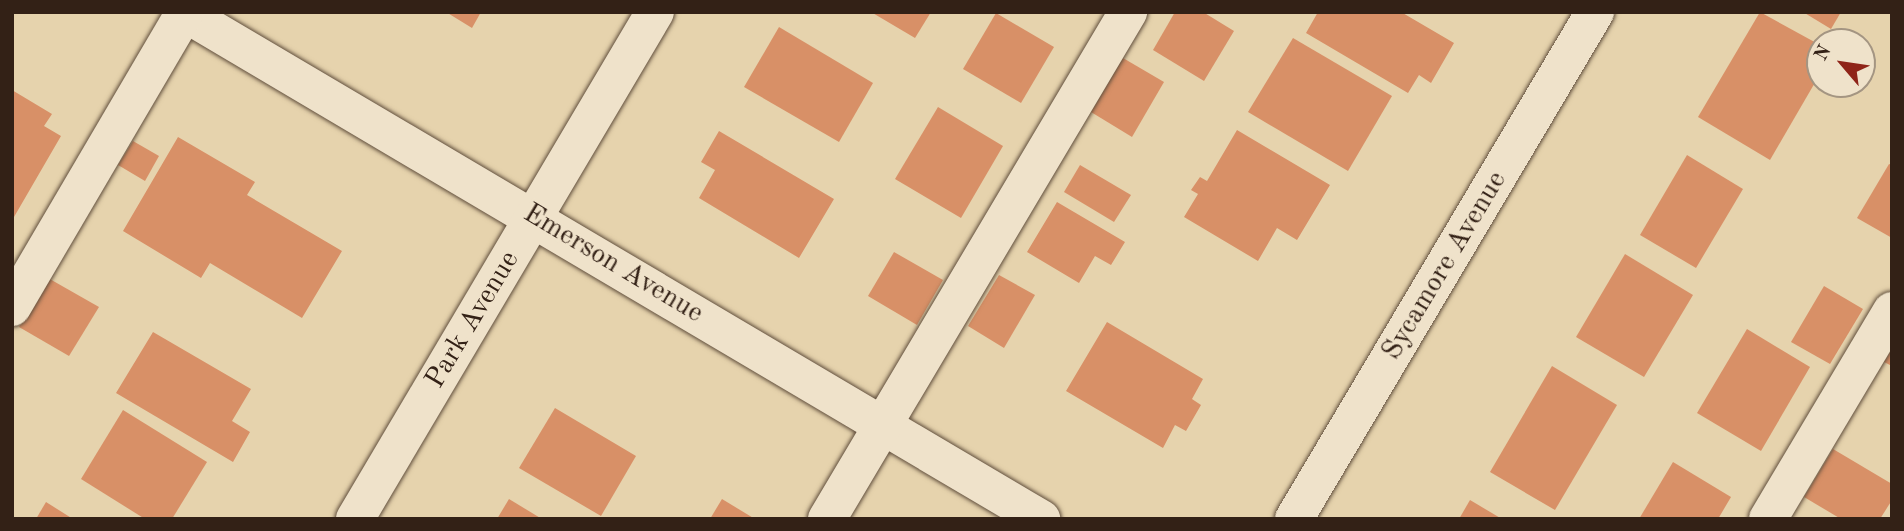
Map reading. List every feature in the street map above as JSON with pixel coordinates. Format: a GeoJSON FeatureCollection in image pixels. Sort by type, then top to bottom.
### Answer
{"type":"FeatureCollection","features":[{"type":"Feature","properties":{"kind":"street","name":"Park Avenue"},"geometry":{"type":"LineString","coordinates":[[355,519],[655,12]]}},
{"type":"Feature","properties":{"kind":"street"},"geometry":{"type":"LineString","coordinates":[[827,519],[1128,12]]}},
{"type":"Feature","properties":{"kind":"street","name":"Sycamore Avenue"},"geometry":{"type":"LineString","coordinates":[[1294,519],[1595,12]]}},
{"type":"Feature","properties":{"kind":"street","name":"Emerson Avenue"},"geometry":{"type":"LineString","coordinates":[[184,13],[1041,519]]}},
{"type":"Feature","properties":{"kind":"street"},"geometry":{"type":"LineString","coordinates":[[12,307],[184,13]]}},
{"type":"Feature","properties":{"kind":"street"},"geometry":{"type":"LineString","coordinates":[[1768,519],[1892,311]]}},
{"type":"Feature","properties":{"kind":"building"},"geometry":{"type":"Polygon","coordinates":[[[446,12],[481,12],[472,28],[446,12]]]}},
{"type":"Feature","properties":{"kind":"building"},"geometry":{"type":"Polygon","coordinates":[[[871,12],[931,12],[915,38],[871,12]]]}},
{"type":"Feature","properties":{"kind":"building"},"geometry":{"type":"Polygon","coordinates":[[[1175,12],[1203,12],[1234,31],[1204,81],[1153,50],[1175,12]]]}},
{"type":"Feature","properties":{"kind":"building"},"geometry":{"type":"Polygon","coordinates":[[[1318,12],[1401,12],[1454,43],[1431,83],[1419,75],[1408,93],[1306,33],[1318,12]]]}},
{"type":"Feature","properties":{"kind":"building"},"geometry":{"type":"Polygon","coordinates":[[[1760,12],[1806,37],[1806,98],[1770,160],[1698,117],[1760,12]]]}},
{"type":"Feature","properties":{"kind":"building"},"geometry":{"type":"Polygon","coordinates":[[[1803,12],[1841,12],[1829,28],[1803,12]]]}},
{"type":"Feature","properties":{"kind":"building"},"geometry":{"type":"Polygon","coordinates":[[[996,13],[1054,47],[1021,103],[963,69],[996,13]]]}},
{"type":"Feature","properties":{"kind":"building"},"geometry":{"type":"Polygon","coordinates":[[[779,27],[873,83],[839,142],[744,87],[779,27]]]}},
{"type":"Feature","properties":{"kind":"building"},"geometry":{"type":"Polygon","coordinates":[[[1293,38],[1392,96],[1348,171],[1248,112],[1293,38]]]}},
{"type":"Feature","properties":{"kind":"building"},"geometry":{"type":"Polygon","coordinates":[[[1123,58],[1164,82],[1132,137],[1091,112],[1123,58]]]}},
{"type":"Feature","properties":{"kind":"building"},"geometry":{"type":"Polygon","coordinates":[[[12,90],[52,114],[44,126],[61,136],[14,217],[12,90]]]}},
{"type":"Feature","properties":{"kind":"building"},"geometry":{"type":"Polygon","coordinates":[[[938,107],[1003,146],[961,218],[895,179],[938,107]]]}},
{"type":"Feature","properties":{"kind":"building"},"geometry":{"type":"Polygon","coordinates":[[[1237,130],[1330,185],[1297,240],[1277,228],[1258,261],[1184,217],[1198,194],[1191,190],[1200,177],[1207,181],[1237,130]]]}},
{"type":"Feature","properties":{"kind":"building"},"geometry":{"type":"Polygon","coordinates":[[[719,131],[834,199],[799,258],[699,198],[715,170],[701,162],[719,131]]]}},
{"type":"Feature","properties":{"kind":"building"},"geometry":{"type":"Polygon","coordinates":[[[178,137],[255,182],[247,195],[342,251],[302,318],[210,263],[201,278],[123,231],[178,137]]]}},
{"type":"Feature","properties":{"kind":"building"},"geometry":{"type":"Polygon","coordinates":[[[133,141],[159,156],[145,181],[118,165],[133,141]]]}},
{"type":"Feature","properties":{"kind":"building"},"geometry":{"type":"Polygon","coordinates":[[[1687,155],[1743,189],[1696,268],[1640,235],[1687,155]]]}},
{"type":"Feature","properties":{"kind":"building"},"geometry":{"type":"Polygon","coordinates":[[[1889,164],[1892,165],[1892,238],[1857,218],[1889,164]]]}},
{"type":"Feature","properties":{"kind":"building"},"geometry":{"type":"Polygon","coordinates":[[[1080,165],[1131,195],[1114,222],[1064,192],[1080,165]]]}},
{"type":"Feature","properties":{"kind":"building"},"geometry":{"type":"Polygon","coordinates":[[[1057,202],[1125,242],[1111,265],[1095,256],[1079,283],[1027,252],[1057,202]]]}},
{"type":"Feature","properties":{"kind":"building"},"geometry":{"type":"Polygon","coordinates":[[[894,252],[943,280],[917,325],[868,296],[894,252]]]}},
{"type":"Feature","properties":{"kind":"building"},"geometry":{"type":"Polygon","coordinates":[[[1625,254],[1693,295],[1644,377],[1576,337],[1625,254]]]}},
{"type":"Feature","properties":{"kind":"building"},"geometry":{"type":"Polygon","coordinates":[[[999,275],[1035,295],[1004,348],[968,326],[999,275]]]}},
{"type":"Feature","properties":{"kind":"building"},"geometry":{"type":"Polygon","coordinates":[[[48,278],[99,307],[69,356],[19,327],[48,278]]]}},
{"type":"Feature","properties":{"kind":"building"},"geometry":{"type":"Polygon","coordinates":[[[1824,286],[1863,309],[1830,364],[1791,342],[1824,286]]]}},
{"type":"Feature","properties":{"kind":"building"},"geometry":{"type":"Polygon","coordinates":[[[1107,322],[1203,379],[1192,399],[1201,405],[1186,431],[1175,425],[1163,448],[1066,391],[1107,322]]]}},
{"type":"Feature","properties":{"kind":"building"},"geometry":{"type":"Polygon","coordinates":[[[1747,329],[1810,367],[1761,451],[1697,413],[1747,329]]]}},
{"type":"Feature","properties":{"kind":"building"},"geometry":{"type":"Polygon","coordinates":[[[153,332],[251,389],[232,421],[250,432],[233,462],[116,393],[153,332]]]}},
{"type":"Feature","properties":{"kind":"building"},"geometry":{"type":"Polygon","coordinates":[[[1892,349],[1892,366],[1884,362],[1892,349]]]}},
{"type":"Feature","properties":{"kind":"building"},"geometry":{"type":"Polygon","coordinates":[[[1552,366],[1617,405],[1555,510],[1490,472],[1552,366]]]}},
{"type":"Feature","properties":{"kind":"building"},"geometry":{"type":"Polygon","coordinates":[[[555,408],[636,456],[601,516],[519,468],[555,408]]]}},
{"type":"Feature","properties":{"kind":"building"},"geometry":{"type":"Polygon","coordinates":[[[123,410],[207,462],[172,519],[145,519],[81,479],[123,410]]]}},
{"type":"Feature","properties":{"kind":"building"},"geometry":{"type":"Polygon","coordinates":[[[1833,449],[1892,484],[1892,500],[1880,519],[1841,519],[1804,497],[1833,449]]]}},
{"type":"Feature","properties":{"kind":"building"},"geometry":{"type":"Polygon","coordinates":[[[1673,462],[1731,497],[1718,519],[1639,519],[1673,462]]]}},
{"type":"Feature","properties":{"kind":"building"},"geometry":{"type":"Polygon","coordinates":[[[509,499],[542,519],[497,519],[509,499]]]}},
{"type":"Feature","properties":{"kind":"building"},"geometry":{"type":"Polygon","coordinates":[[[722,499],[755,519],[710,519],[722,499]]]}},
{"type":"Feature","properties":{"kind":"building"},"geometry":{"type":"Polygon","coordinates":[[[1470,500],[1502,519],[1459,519],[1470,500]]]}},
{"type":"Feature","properties":{"kind":"building"},"geometry":{"type":"Polygon","coordinates":[[[46,502],[73,519],[36,519],[46,502]]]}}]}
